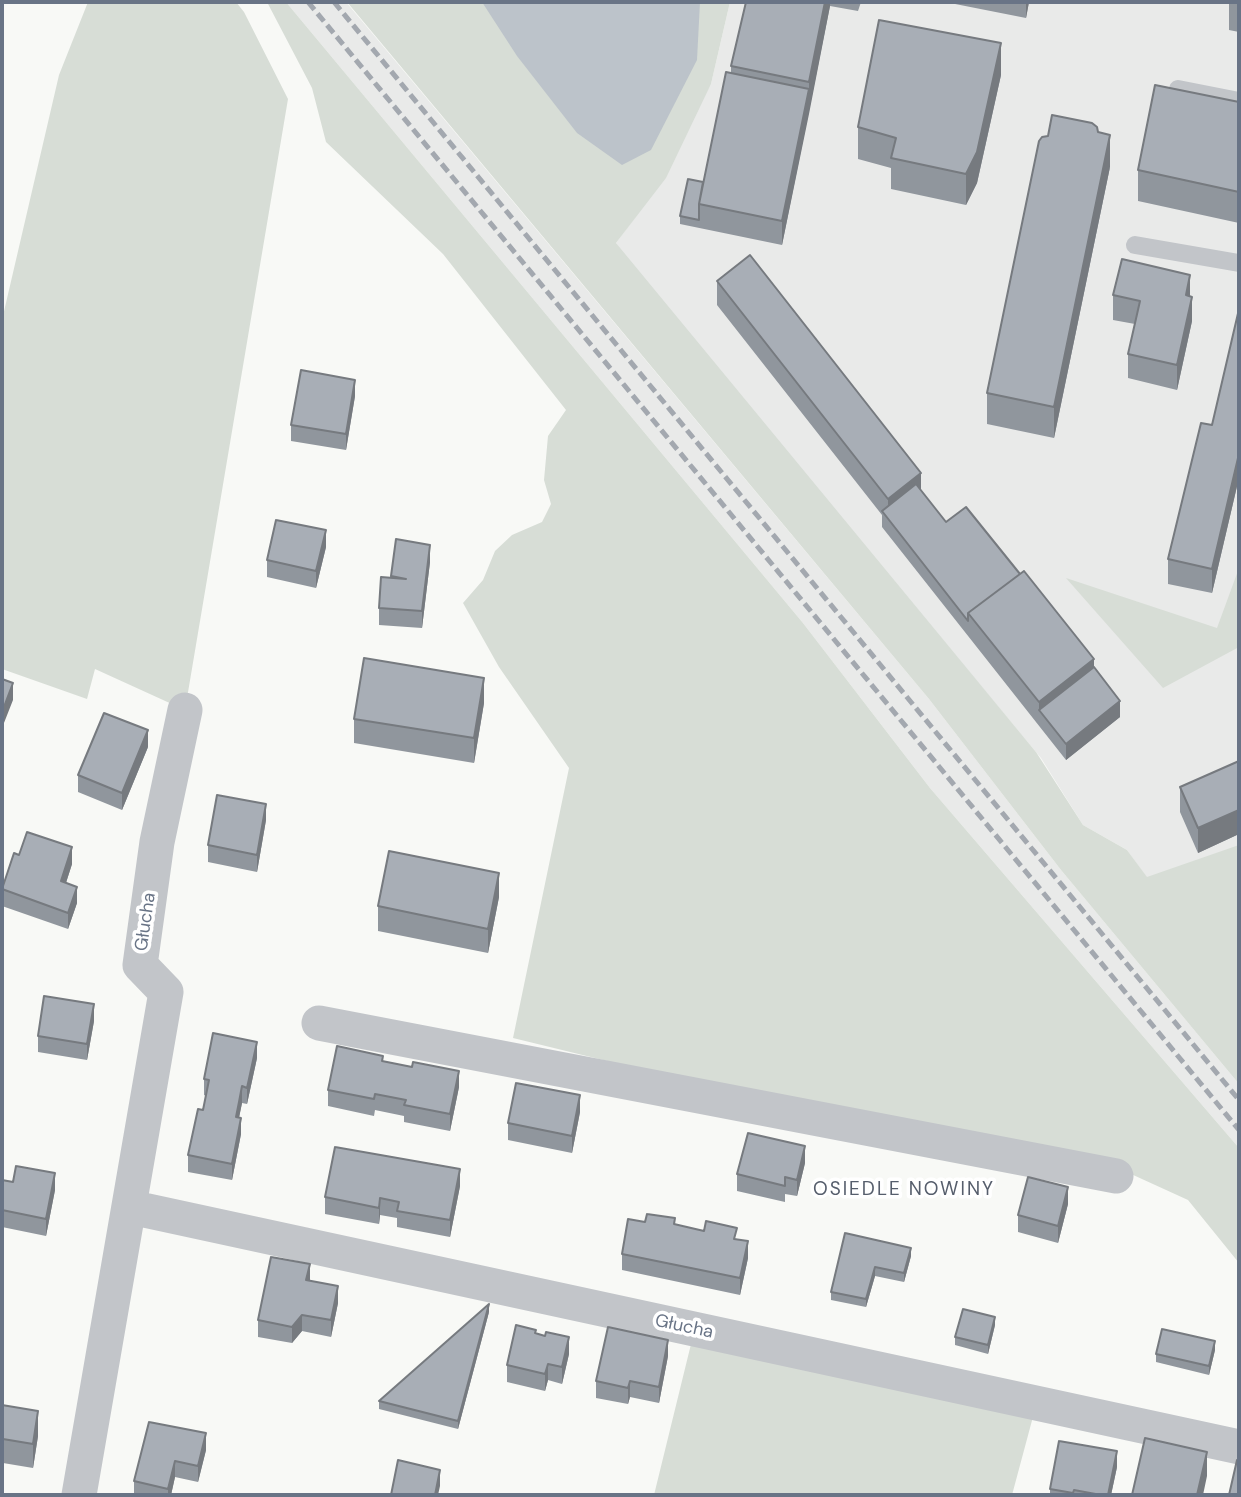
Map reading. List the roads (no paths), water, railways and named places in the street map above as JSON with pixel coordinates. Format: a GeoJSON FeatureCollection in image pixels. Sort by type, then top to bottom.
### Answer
{"type":"FeatureCollection","features":[{"type":"Feature","properties":{"kind":"street","name":"Głucha"},"geometry":{"type":"LineString","coordinates":[[79,1495],[166,992],[140,965],[158,842],[185,710]]}},
{"type":"Feature","properties":{"kind":"street"},"geometry":{"type":"LineString","coordinates":[[319,1023],[1116,1176]]}},
{"type":"Feature","properties":{"kind":"street","name":"Głucha"},"geometry":{"type":"LineString","coordinates":[[130,1207],[1239,1447]]}},
{"type":"Feature","properties":{"kind":"lane"},"geometry":{"type":"LineString","coordinates":[[1178,89],[1239,101]]}},
{"type":"Feature","properties":{"kind":"lane"},"geometry":{"type":"LineString","coordinates":[[1135,245],[1239,263]]}},
{"type":"Feature","properties":{"kind":"railway"},"geometry":{"type":"LineString","coordinates":[[308,2],[1239,1130]]}},
{"type":"Feature","properties":{"kind":"railway"},"geometry":{"type":"LineString","coordinates":[[334,2],[1239,1100]]}},
{"type":"Feature","properties":{"kind":"district","name":"OSIEDLE NOWINY"},"geometry":{"type":"Point","coordinates":[904,1190]}}]}
